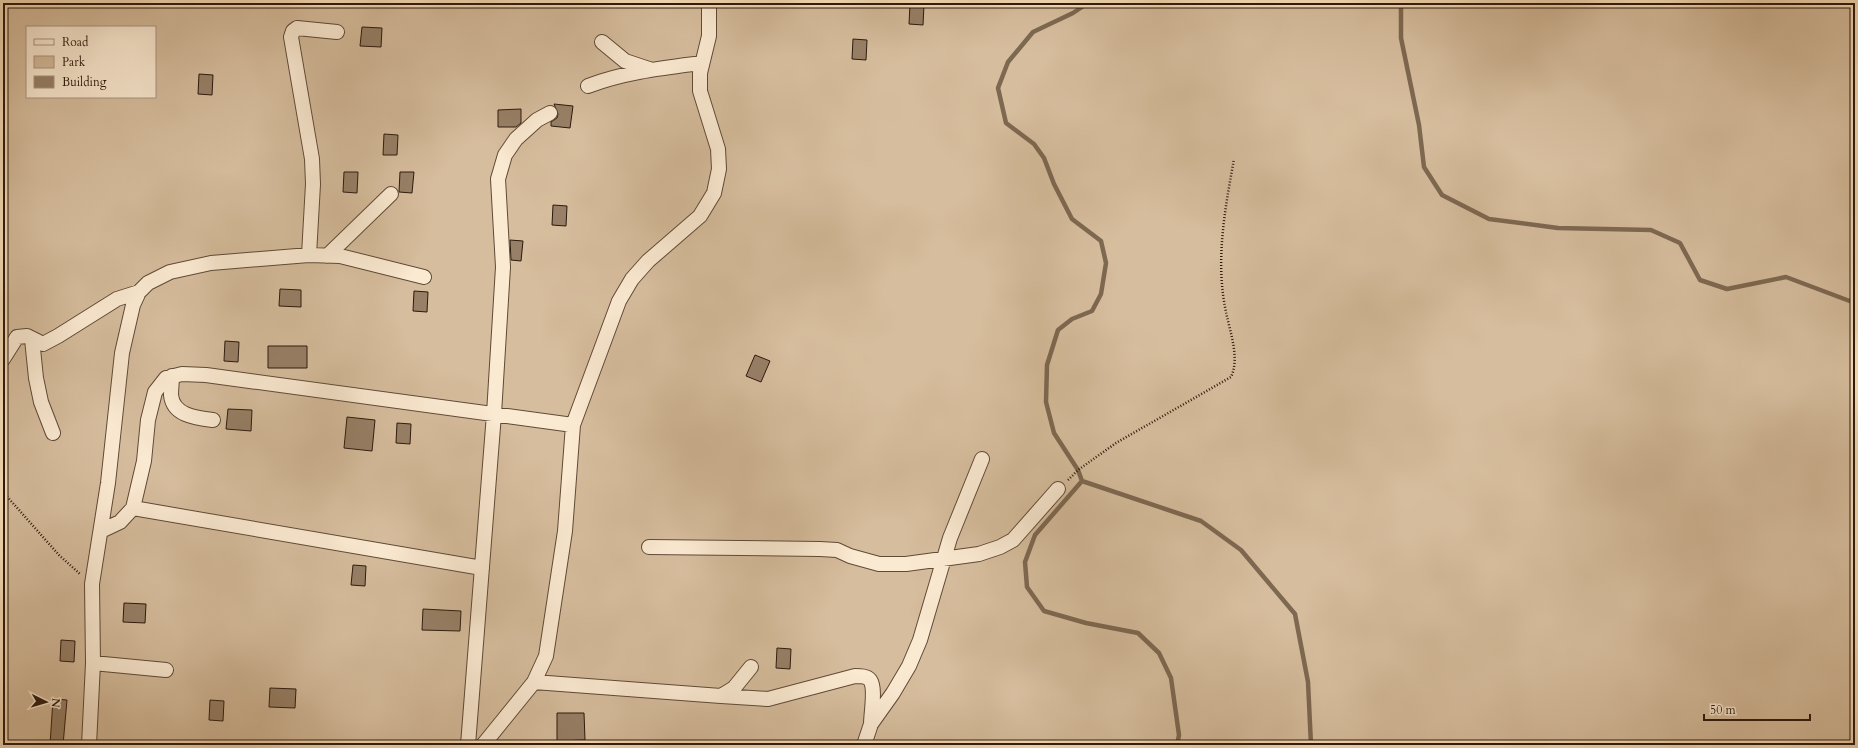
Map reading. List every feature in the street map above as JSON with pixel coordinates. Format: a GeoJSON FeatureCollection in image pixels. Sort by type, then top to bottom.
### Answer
{"type":"FeatureCollection","features":[{"type":"Feature","properties":{"kind":"street"},"geometry":{"type":"LineString","coordinates":[[483,745],[534,682],[546,656],[565,531],[573,425],[619,301],[632,279],[648,261],[700,216],[714,193],[719,169],[718,149],[700,91],[700,73],[709,36],[709,3]]}},
{"type":"Feature","properties":{"kind":"street"},"geometry":{"type":"LineString","coordinates":[[309,255],[313,184],[312,158],[291,37],[293,31],[297,28],[337,32]]}},
{"type":"Feature","properties":{"kind":"street"},"geometry":{"type":"LineString","coordinates":[[602,42],[625,61],[653,70]]}},
{"type":"Feature","properties":{"kind":"street"},"geometry":{"type":"LineString","coordinates":[[588,86],[612,77],[702,63]]}},
{"type":"Feature","properties":{"kind":"street"},"geometry":{"type":"LineString","coordinates":[[468,745],[494,414],[503,266],[498,179],[505,155],[516,139],[537,120],[550,113]]}},
{"type":"Feature","properties":{"kind":"street"},"geometry":{"type":"LineString","coordinates":[[327,256],[391,194]]}},
{"type":"Feature","properties":{"kind":"street"},"geometry":{"type":"LineString","coordinates":[[3,359],[17,337],[27,336],[43,344],[117,299],[138,292],[148,283],[170,272],[211,263],[309,255],[340,256],[424,277]]}},
{"type":"Feature","properties":{"kind":"street"},"geometry":{"type":"LineString","coordinates":[[89,745],[93,663],[92,584],[101,531],[122,353],[133,305],[138,292]]}},
{"type":"Feature","properties":{"kind":"street"},"geometry":{"type":"LineString","coordinates":[[32,339],[36,378],[41,402],[53,433]]}},
{"type":"Feature","properties":{"kind":"street"},"geometry":{"type":"LineString","coordinates":[[101,531],[120,522],[133,508],[144,461],[148,420],[155,392],[166,378],[172,376],[182,374],[206,375],[573,425]]}},
{"type":"Feature","properties":{"kind":"street"},"geometry":{"type":"LineString","coordinates":[[172,376],[171,396],[180,411],[187,416],[213,420]]}},
{"type":"Feature","properties":{"kind":"street"},"geometry":{"type":"LineString","coordinates":[[871,724],[893,693],[920,640],[950,538],[982,459]]}},
{"type":"Feature","properties":{"kind":"street"},"geometry":{"type":"LineString","coordinates":[[649,547],[837,550],[850,556],[879,564],[906,564],[979,554],[1013,540],[1058,489]]}},
{"type":"Feature","properties":{"kind":"street"},"geometry":{"type":"LineString","coordinates":[[133,508],[482,568]]}},
{"type":"Feature","properties":{"kind":"street"},"geometry":{"type":"LineString","coordinates":[[93,663],[166,670]]}},
{"type":"Feature","properties":{"kind":"street"},"geometry":{"type":"LineString","coordinates":[[721,696],[734,688],[751,667]]}},
{"type":"Feature","properties":{"kind":"street"},"geometry":{"type":"LineString","coordinates":[[534,682],[768,699],[855,676],[866,677],[870,680],[873,688],[871,724],[864,745]]}},
{"type":"Feature","properties":{"kind":"path"},"geometry":{"type":"LineString","coordinates":[[1058,489],[1078,470],[1116,443],[1231,377],[1236,368],[1233,345],[1222,296],[1220,258],[1234,159]]}},
{"type":"Feature","properties":{"kind":"path"},"geometry":{"type":"LineString","coordinates":[[3,492],[59,556],[92,584]]}},
{"type":"Feature","properties":{"kind":"green space"},"geometry":{"type":"Polygon","coordinates":[[[3,3],[1855,3],[1855,745],[3,745],[3,3]]]}},
{"type":"Feature","properties":{"kind":"building"},"geometry":{"type":"Polygon","coordinates":[[[910,4],[924,5],[923,25],[909,24],[910,4]]]}},
{"type":"Feature","properties":{"kind":"building"},"geometry":{"type":"Polygon","coordinates":[[[362,27],[382,28],[381,47],[360,46],[362,27]]]}},
{"type":"Feature","properties":{"kind":"building"},"geometry":{"type":"Polygon","coordinates":[[[853,39],[867,40],[866,60],[852,59],[853,39]]]}},
{"type":"Feature","properties":{"kind":"building"},"geometry":{"type":"Polygon","coordinates":[[[199,74],[213,75],[212,95],[198,94],[199,74]]]}},
{"type":"Feature","properties":{"kind":"building"},"geometry":{"type":"Polygon","coordinates":[[[554,104],[573,106],[570,128],[551,126],[551,122],[557,118],[558,114],[554,104]]]}},
{"type":"Feature","properties":{"kind":"building"},"geometry":{"type":"Polygon","coordinates":[[[521,109],[521,123],[516,127],[498,127],[498,110],[521,109]]]}},
{"type":"Feature","properties":{"kind":"building"},"geometry":{"type":"Polygon","coordinates":[[[384,134],[398,135],[397,155],[383,155],[384,134]]]}},
{"type":"Feature","properties":{"kind":"building"},"geometry":{"type":"Polygon","coordinates":[[[344,172],[358,172],[357,193],[343,192],[344,172]]]}},
{"type":"Feature","properties":{"kind":"building"},"geometry":{"type":"Polygon","coordinates":[[[400,172],[414,172],[412,193],[399,192],[400,172]]]}},
{"type":"Feature","properties":{"kind":"building"},"geometry":{"type":"Polygon","coordinates":[[[553,205],[567,206],[566,226],[552,225],[553,205]]]}},
{"type":"Feature","properties":{"kind":"building"},"geometry":{"type":"Polygon","coordinates":[[[510,240],[523,241],[521,261],[511,260],[510,240]]]}},
{"type":"Feature","properties":{"kind":"building"},"geometry":{"type":"Polygon","coordinates":[[[280,289],[301,290],[301,307],[279,306],[280,289]]]}},
{"type":"Feature","properties":{"kind":"building"},"geometry":{"type":"Polygon","coordinates":[[[414,291],[428,292],[427,312],[413,311],[414,291]]]}},
{"type":"Feature","properties":{"kind":"building"},"geometry":{"type":"Polygon","coordinates":[[[225,341],[239,342],[238,362],[224,361],[225,341]]]}},
{"type":"Feature","properties":{"kind":"building"},"geometry":{"type":"Polygon","coordinates":[[[268,346],[307,346],[307,368],[268,368],[268,346]]]}},
{"type":"Feature","properties":{"kind":"building"},"geometry":{"type":"Polygon","coordinates":[[[755,355],[770,361],[761,382],[746,376],[755,355]]]}},
{"type":"Feature","properties":{"kind":"building"},"geometry":{"type":"Polygon","coordinates":[[[228,409],[252,410],[251,431],[226,429],[228,409]]]}},
{"type":"Feature","properties":{"kind":"building"},"geometry":{"type":"Polygon","coordinates":[[[347,417],[375,420],[372,451],[344,448],[347,417]]]}},
{"type":"Feature","properties":{"kind":"building"},"geometry":{"type":"Polygon","coordinates":[[[397,423],[411,424],[410,444],[396,443],[397,423]]]}},
{"type":"Feature","properties":{"kind":"building"},"geometry":{"type":"Polygon","coordinates":[[[353,565],[366,566],[365,586],[351,585],[353,565]]]}},
{"type":"Feature","properties":{"kind":"building"},"geometry":{"type":"Polygon","coordinates":[[[124,603],[146,604],[145,623],[123,622],[124,603]]]}},
{"type":"Feature","properties":{"kind":"building"},"geometry":{"type":"Polygon","coordinates":[[[423,609],[461,611],[460,631],[422,630],[423,609]]]}},
{"type":"Feature","properties":{"kind":"building"},"geometry":{"type":"Polygon","coordinates":[[[61,640],[75,641],[74,662],[60,661],[61,640]]]}},
{"type":"Feature","properties":{"kind":"building"},"geometry":{"type":"Polygon","coordinates":[[[777,648],[791,649],[790,669],[776,668],[777,648]]]}},
{"type":"Feature","properties":{"kind":"building"},"geometry":{"type":"Polygon","coordinates":[[[270,688],[296,689],[295,708],[269,707],[270,688]]]}},
{"type":"Feature","properties":{"kind":"building"},"geometry":{"type":"Polygon","coordinates":[[[53,699],[67,700],[63,745],[50,745],[53,699]]]}},
{"type":"Feature","properties":{"kind":"building"},"geometry":{"type":"Polygon","coordinates":[[[210,700],[224,701],[223,721],[209,720],[210,700]]]}},
{"type":"Feature","properties":{"kind":"building"},"geometry":{"type":"Polygon","coordinates":[[[557,713],[584,713],[585,740],[557,741],[557,713]]]}},
{"type":"Feature","properties":{"kind":"waterway"},"geometry":{"type":"LineString","coordinates":[[1082,481],[1078,470],[1054,433],[1046,402],[1047,365],[1058,330],[1072,319],[1092,311],[1101,294],[1106,263],[1101,241],[1072,219],[1054,184],[1044,158],[1034,144],[1006,123],[998,88],[1008,62],[1033,32],[1073,13],[1088,3]]}},
{"type":"Feature","properties":{"kind":"waterway"},"geometry":{"type":"LineString","coordinates":[[1401,3],[1401,38],[1419,125],[1424,167],[1442,195],[1489,219],[1558,228],[1651,230],[1680,243],[1700,280],[1727,289],[1786,277],[1855,303]]}},
{"type":"Feature","properties":{"kind":"waterway"},"geometry":{"type":"LineString","coordinates":[[1082,481],[1201,521],[1241,550],[1295,614],[1308,682],[1311,745]]}},
{"type":"Feature","properties":{"kind":"waterway"},"geometry":{"type":"LineString","coordinates":[[1082,481],[1035,535],[1025,562],[1027,587],[1044,611],[1086,623],[1138,633],[1159,653],[1171,678],[1179,735],[1177,745]]}}]}
